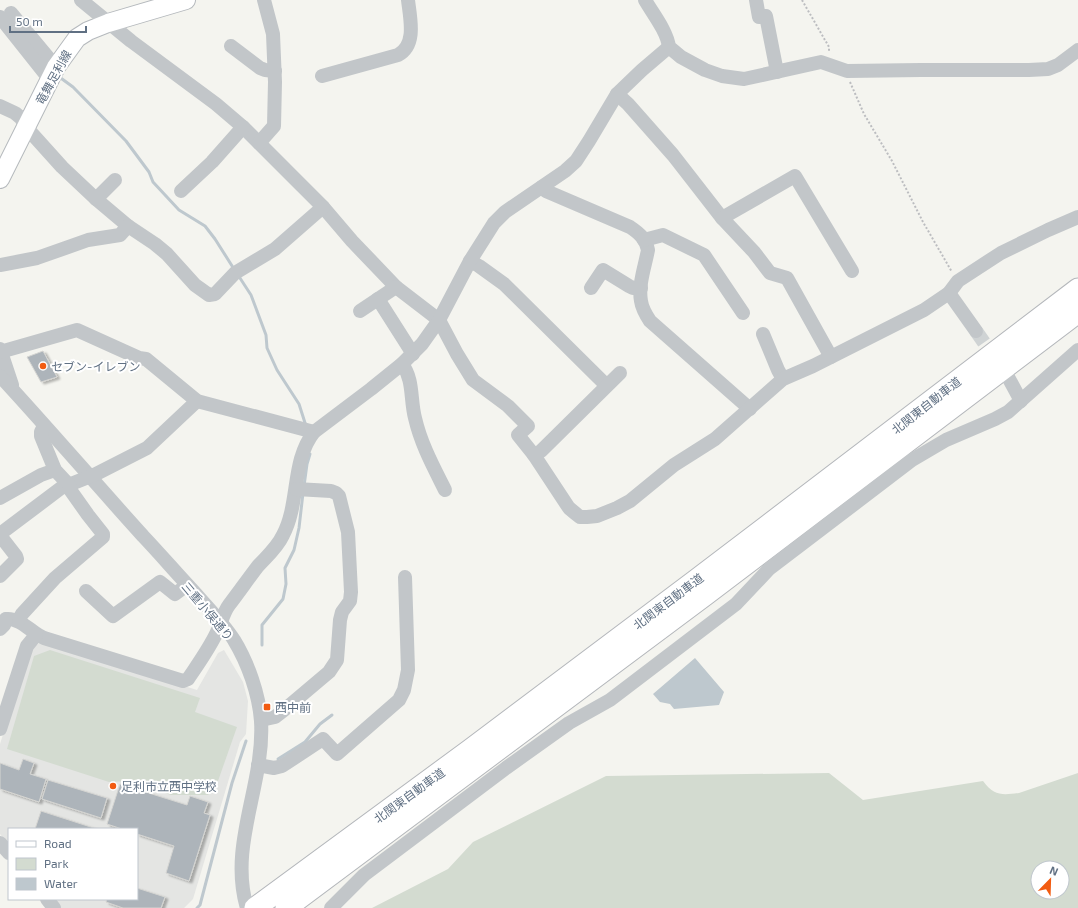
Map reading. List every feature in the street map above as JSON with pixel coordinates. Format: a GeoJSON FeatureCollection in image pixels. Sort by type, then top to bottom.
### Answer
{"type":"FeatureCollection","features":[{"type":"Feature","properties":{"kind":"highway","name":"北関東自動車道"},"geometry":{"type":"LineString","coordinates":[[256,906],[470,750],[1078,289]]}},
{"type":"Feature","properties":{"kind":"highway","name":"北関東自動車道"},"geometry":{"type":"LineString","coordinates":[[286,908],[692,605],[1078,312]]}},
{"type":"Feature","properties":{"kind":"main road","name":"竜舞足利線"},"geometry":{"type":"LineString","coordinates":[[0,179],[53,73],[77,38],[88,31],[108,23],[176,2]]}},
{"type":"Feature","properties":{"kind":"street"},"geometry":{"type":"LineString","coordinates":[[81,0],[108,23],[216,104],[243,127],[323,207],[352,241],[396,287],[439,320],[473,380],[508,406],[528,426],[518,435],[534,455],[569,508],[580,516],[587,518],[597,516],[617,508],[630,500],[674,465],[715,439],[783,379],[831,357],[924,310],[949,293],[958,281],[1001,253],[1078,217]]}},
{"type":"Feature","properties":{"kind":"street"},"geometry":{"type":"LineString","coordinates":[[259,144],[274,126],[275,71],[273,34],[264,0]]}},
{"type":"Feature","properties":{"kind":"street"},"geometry":{"type":"LineString","coordinates":[[322,76],[404,52],[411,35],[408,0]]}},
{"type":"Feature","properties":{"kind":"street"},"geometry":{"type":"LineString","coordinates":[[645,0],[663,30],[669,42],[669,47],[692,64],[722,76],[754,78],[821,62],[846,71],[1048,69],[1058,65],[1078,50]]}},
{"type":"Feature","properties":{"kind":"street"},"geometry":{"type":"LineString","coordinates":[[756,0],[759,17],[766,16],[777,72]]}},
{"type":"Feature","properties":{"kind":"street"},"geometry":{"type":"LineString","coordinates":[[5,15],[53,73]]}},
{"type":"Feature","properties":{"kind":"street"},"geometry":{"type":"LineString","coordinates":[[231,46],[260,68],[275,71]]}},
{"type":"Feature","properties":{"kind":"street"},"geometry":{"type":"LineString","coordinates":[[6,620],[28,627],[36,634],[183,681],[188,679],[212,641],[228,606],[283,536],[289,522],[301,458],[304,448],[314,432],[371,390],[413,354],[430,334],[439,320],[470,261],[488,231],[505,212],[565,171],[576,161],[590,141],[617,94],[669,47]]}},
{"type":"Feature","properties":{"kind":"street"},"geometry":{"type":"LineString","coordinates":[[617,94],[628,104],[673,155],[722,218],[754,252],[770,273],[787,278],[831,357]]}},
{"type":"Feature","properties":{"kind":"street"},"geometry":{"type":"LineString","coordinates":[[0,106],[15,113],[21,118],[26,127],[62,168],[128,226],[167,254],[195,285],[209,295],[215,294],[234,273],[275,249],[323,207]]}},
{"type":"Feature","properties":{"kind":"street"},"geometry":{"type":"LineString","coordinates":[[181,191],[212,162],[243,127]]}},
{"type":"Feature","properties":{"kind":"street"},"geometry":{"type":"LineString","coordinates":[[722,218],[795,176],[852,271]]}},
{"type":"Feature","properties":{"kind":"street"},"geometry":{"type":"LineString","coordinates":[[96,199],[115,180]]}},
{"type":"Feature","properties":{"kind":"street"},"geometry":{"type":"LineString","coordinates":[[542,187],[546,191],[630,227],[641,235],[647,245],[648,250],[641,288],[641,301],[650,321],[750,409]]}},
{"type":"Feature","properties":{"kind":"street"},"geometry":{"type":"LineString","coordinates":[[0,265],[38,258],[88,240],[120,235],[128,226]]}},
{"type":"Feature","properties":{"kind":"street"},"geometry":{"type":"LineString","coordinates":[[644,240],[663,235],[704,255],[743,313]]}},
{"type":"Feature","properties":{"kind":"street"},"geometry":{"type":"LineString","coordinates":[[470,261],[492,274],[515,294],[606,385]]}},
{"type":"Feature","properties":{"kind":"street"},"geometry":{"type":"LineString","coordinates":[[591,288],[603,270],[629,286],[641,288]]}},
{"type":"Feature","properties":{"kind":"street"},"geometry":{"type":"LineString","coordinates":[[360,311],[396,287]]}},
{"type":"Feature","properties":{"kind":"street"},"geometry":{"type":"LineString","coordinates":[[949,293],[976,331]]}},
{"type":"Feature","properties":{"kind":"street"},"geometry":{"type":"LineString","coordinates":[[378,299],[413,354]]}},
{"type":"Feature","properties":{"kind":"street"},"geometry":{"type":"LineString","coordinates":[[13,390],[0,351],[77,330],[139,358],[146,359],[197,401],[314,432]]}},
{"type":"Feature","properties":{"kind":"street"},"geometry":{"type":"LineString","coordinates":[[763,334],[783,379]]}},
{"type":"Feature","properties":{"kind":"street"},"geometry":{"type":"LineString","coordinates":[[331,908],[364,875],[506,768],[569,723],[610,700],[729,609],[769,569],[912,460],[946,440],[1008,412],[1078,350]]}},
{"type":"Feature","properties":{"kind":"street"},"geometry":{"type":"LineString","coordinates":[[402,364],[407,370],[412,388],[414,416],[419,432],[426,452],[445,490]]}},
{"type":"Feature","properties":{"kind":"street"},"geometry":{"type":"LineString","coordinates":[[534,455],[541,451],[606,385],[620,373]]}},
{"type":"Feature","properties":{"kind":"street","name":"三重小俣通り"},"geometry":{"type":"LineString","coordinates":[[0,376],[88,476],[221,622],[242,656],[250,674],[261,720],[258,765],[244,834],[242,857],[242,878],[256,906]]}},
{"type":"Feature","properties":{"kind":"street"},"geometry":{"type":"LineString","coordinates":[[1008,378],[1021,401]]}},
{"type":"Feature","properties":{"kind":"street"},"geometry":{"type":"LineString","coordinates":[[0,576],[17,559],[2,538],[1,534],[61,488],[96,474],[147,448],[197,401]]}},
{"type":"Feature","properties":{"kind":"street"},"geometry":{"type":"LineString","coordinates":[[6,620],[22,614],[56,578],[103,538],[104,534],[88,515],[71,491],[69,485],[55,470],[41,436],[44,426]]}},
{"type":"Feature","properties":{"kind":"street"},"geometry":{"type":"LineString","coordinates":[[0,498],[41,475],[55,470]]}},
{"type":"Feature","properties":{"kind":"street"},"geometry":{"type":"LineString","coordinates":[[261,720],[275,717],[310,688],[333,666],[337,660],[342,612],[350,601],[351,592],[348,538],[339,496],[331,491],[296,489]]}},
{"type":"Feature","properties":{"kind":"street"},"geometry":{"type":"LineString","coordinates":[[258,765],[274,768],[282,766],[323,740],[338,754],[399,700],[404,690],[408,670],[405,578]]}},
{"type":"Feature","properties":{"kind":"street"},"geometry":{"type":"LineString","coordinates":[[86,591],[113,616],[160,582],[175,594],[187,585]]}},
{"type":"Feature","properties":{"kind":"street"},"geometry":{"type":"LineString","coordinates":[[0,729],[27,646],[36,634]]}},
{"type":"Feature","properties":{"kind":"street"},"geometry":{"type":"LineString","coordinates":[[0,843],[8,852]]}},
{"type":"Feature","properties":{"kind":"street"},"geometry":{"type":"LineString","coordinates":[[48,900],[54,908]]}},
{"type":"Feature","properties":{"kind":"path"},"geometry":{"type":"LineString","coordinates":[[802,0],[829,47],[828,64]]}},
{"type":"Feature","properties":{"kind":"path"},"geometry":{"type":"LineString","coordinates":[[846,71],[854,94],[864,114],[892,161],[923,222],[958,281]]}},
{"type":"Feature","properties":{"kind":"shaded area","name":"足利市立西中学校"},"geometry":{"type":"Polygon","coordinates":[[[43,642],[197,690],[218,653],[224,650],[243,682],[248,701],[246,734],[240,742],[193,899],[184,908],[61,908],[54,900],[138,900],[138,828],[8,828],[8,844],[0,834],[0,744],[31,647],[43,642]]]}},
{"type":"Feature","properties":{"kind":"green space"},"geometry":{"type":"Polygon","coordinates":[[[50,650],[200,698],[195,712],[237,727],[218,781],[208,795],[171,795],[129,781],[109,782],[7,749],[34,656],[50,650]]]}},
{"type":"Feature","properties":{"kind":"green space"},"geometry":{"type":"Polygon","coordinates":[[[829,773],[863,800],[983,781],[995,792],[1003,794],[1019,793],[1078,773],[1078,908],[372,908],[448,869],[473,842],[606,776],[829,773]]]}},
{"type":"Feature","properties":{"kind":"water"},"geometry":{"type":"Polygon","coordinates":[[[695,658],[724,692],[719,705],[674,709],[670,704],[660,702],[653,694],[695,658]]]}},
{"type":"Feature","properties":{"kind":"building"},"geometry":{"type":"Polygon","coordinates":[[[43,351],[57,377],[41,382],[27,357],[43,351]]]}},
{"type":"Feature","properties":{"kind":"building"},"geometry":{"type":"Polygon","coordinates":[[[23,759],[34,763],[30,774],[46,779],[39,802],[0,789],[0,763],[19,770],[23,759]]]}},
{"type":"Feature","properties":{"kind":"building"},"geometry":{"type":"Polygon","coordinates":[[[48,780],[107,798],[101,818],[42,799],[48,780]]]}},
{"type":"Feature","properties":{"kind":"building"},"geometry":{"type":"Polygon","coordinates":[[[120,784],[187,805],[190,796],[208,802],[204,813],[210,815],[189,881],[166,873],[174,846],[138,834],[138,828],[119,828],[107,824],[120,784]]]}},
{"type":"Feature","properties":{"kind":"building"},"geometry":{"type":"Polygon","coordinates":[[[41,811],[94,828],[35,828],[41,811]]]}},
{"type":"Feature","properties":{"kind":"building"},"geometry":{"type":"Polygon","coordinates":[[[138,888],[165,897],[161,908],[123,908],[106,902],[107,900],[138,900],[138,888]]]}},
{"type":"Feature","properties":{"kind":"waterway"},"geometry":{"type":"LineString","coordinates":[[58,76],[73,87],[126,141],[149,172],[153,182],[179,210],[205,226],[234,269]]}},
{"type":"Feature","properties":{"kind":"waterway"},"geometry":{"type":"LineString","coordinates":[[238,275],[251,295],[266,335],[267,348],[277,370],[299,404],[306,426]]}},
{"type":"Feature","properties":{"kind":"waterway"},"geometry":{"type":"LineString","coordinates":[[304,486],[310,454]]}},
{"type":"Feature","properties":{"kind":"waterway"},"geometry":{"type":"LineString","coordinates":[[262,645],[262,625],[283,599],[286,584],[285,568],[294,550],[299,528],[303,493]]}},
{"type":"Feature","properties":{"kind":"waterway"},"geometry":{"type":"LineString","coordinates":[[278,759],[305,742],[320,724],[332,715]]}},
{"type":"Feature","properties":{"kind":"waterway"},"geometry":{"type":"LineString","coordinates":[[197,908],[200,905],[232,783],[246,741]]}},
{"type":"Feature","properties":{"kind":"tunnel"},"geometry":{"type":"LineString","coordinates":[[976,331],[997,361]]}},
{"type":"Feature","properties":{"kind":"place","name":"セブン-イレブン"},"geometry":{"type":"Point","coordinates":[43,366]}},
{"type":"Feature","properties":{"kind":"place","name":"西中前"},"geometry":{"type":"Point","coordinates":[267,707]}},
{"type":"Feature","properties":{"kind":"place","name":"足利市立西中学校"},"geometry":{"type":"Point","coordinates":[113,786]}}]}
